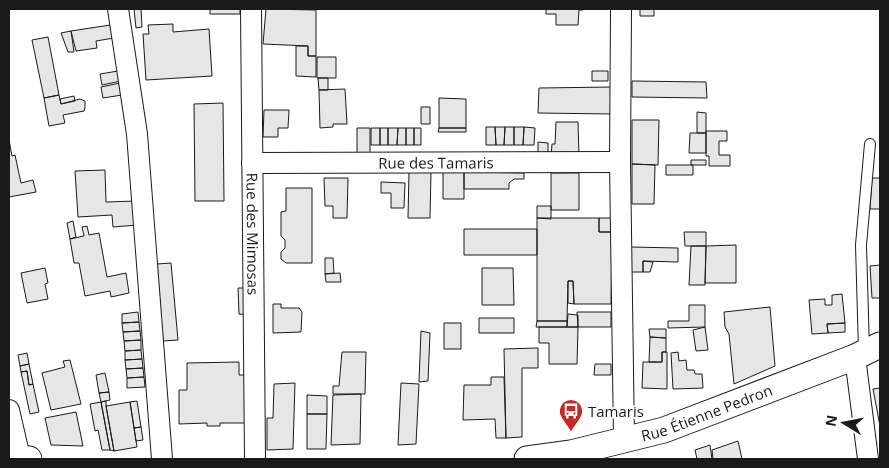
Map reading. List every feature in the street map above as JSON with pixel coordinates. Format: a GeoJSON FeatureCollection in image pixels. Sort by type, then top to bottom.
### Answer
{"type":"FeatureCollection","features":[{"type":"Feature","properties":{"kind":"street"},"geometry":{"type":"LineString","coordinates":[[118,9],[137,134],[162,459]]}},
{"type":"Feature","properties":{"kind":"street","name":"Rue des Mimosas"},"geometry":{"type":"LineString","coordinates":[[251,9],[255,459]]}},
{"type":"Feature","properties":{"kind":"street"},"geometry":{"type":"LineString","coordinates":[[621,9],[620,162],[624,439]]}},
{"type":"Feature","properties":{"kind":"street","name":"Rue des Tamaris"},"geometry":{"type":"LineString","coordinates":[[252,162],[620,162]]}},
{"type":"Feature","properties":{"kind":"street"},"geometry":{"type":"LineString","coordinates":[[866,352],[868,459]]}},
{"type":"Feature","properties":{"kind":"street","name":"Rue Étienne Pedron"},"geometry":{"type":"LineString","coordinates":[[527,459],[571,453],[664,430],[866,352]]}},
{"type":"Feature","properties":{"kind":"street"},"geometry":{"type":"LineString","coordinates":[[9,410],[19,458]]}},
{"type":"Feature","properties":{"kind":"lane"},"geometry":{"type":"LineString","coordinates":[[866,352],[861,245],[870,144]]}},
{"type":"Feature","properties":{"kind":"building"},"geometry":{"type":"Polygon","coordinates":[[[134,9],[141,9],[142,27],[136,28],[134,9]]]}},
{"type":"Feature","properties":{"kind":"building"},"geometry":{"type":"Polygon","coordinates":[[[210,9],[240,9],[240,14],[210,14],[210,9]]]}},
{"type":"Feature","properties":{"kind":"building"},"geometry":{"type":"Polygon","coordinates":[[[266,9],[316,10],[316,56],[308,56],[308,46],[263,44],[266,9]]]}},
{"type":"Feature","properties":{"kind":"building"},"geometry":{"type":"Polygon","coordinates":[[[546,9],[583,10],[579,10],[578,25],[556,25],[556,14],[546,14],[546,9]]]}},
{"type":"Feature","properties":{"kind":"building"},"geometry":{"type":"Polygon","coordinates":[[[640,9],[654,9],[654,16],[640,16],[640,9]]]}},
{"type":"Feature","properties":{"kind":"building"},"geometry":{"type":"Polygon","coordinates":[[[117,24],[120,37],[96,41],[97,48],[76,51],[71,31],[117,24]]]}},
{"type":"Feature","properties":{"kind":"building"},"geometry":{"type":"Polygon","coordinates":[[[173,24],[173,32],[209,29],[212,76],[146,80],[143,34],[149,34],[148,25],[173,24]]]}},
{"type":"Feature","properties":{"kind":"building"},"geometry":{"type":"Polygon","coordinates":[[[71,31],[74,52],[68,52],[61,33],[71,31]]]}},
{"type":"Feature","properties":{"kind":"building"},"geometry":{"type":"Polygon","coordinates":[[[48,37],[59,95],[44,98],[32,40],[48,37]]]}},
{"type":"Feature","properties":{"kind":"building"},"geometry":{"type":"Polygon","coordinates":[[[296,46],[308,46],[308,56],[316,56],[316,77],[296,76],[296,46]]]}},
{"type":"Feature","properties":{"kind":"building"},"geometry":{"type":"Polygon","coordinates":[[[317,57],[336,57],[336,78],[317,78],[317,57]]]}},
{"type":"Feature","properties":{"kind":"building"},"geometry":{"type":"Polygon","coordinates":[[[118,71],[121,81],[102,85],[100,74],[118,71]]]}},
{"type":"Feature","properties":{"kind":"building"},"geometry":{"type":"Polygon","coordinates":[[[592,71],[608,71],[608,81],[592,81],[592,71]]]}},
{"type":"Feature","properties":{"kind":"building"},"geometry":{"type":"Polygon","coordinates":[[[318,78],[328,78],[328,90],[319,90],[318,78]]]}},
{"type":"Feature","properties":{"kind":"building"},"geometry":{"type":"Polygon","coordinates":[[[632,81],[706,82],[707,98],[632,97],[632,81]]]}},
{"type":"Feature","properties":{"kind":"building"},"geometry":{"type":"Polygon","coordinates":[[[120,83],[122,95],[103,98],[101,87],[120,83]]]}},
{"type":"Feature","properties":{"kind":"building"},"geometry":{"type":"Polygon","coordinates":[[[612,87],[612,114],[538,113],[539,88],[612,87]]]}},
{"type":"Feature","properties":{"kind":"building"},"geometry":{"type":"Polygon","coordinates":[[[345,89],[347,124],[333,124],[333,127],[320,128],[319,90],[345,89]]]}},
{"type":"Feature","properties":{"kind":"building"},"geometry":{"type":"Polygon","coordinates":[[[59,95],[61,104],[80,99],[85,101],[85,108],[84,111],[63,115],[65,123],[49,126],[44,98],[59,95]]]}},
{"type":"Feature","properties":{"kind":"building"},"geometry":{"type":"Polygon","coordinates":[[[74,96],[75,101],[61,104],[60,99],[74,96]]]}},
{"type":"Feature","properties":{"kind":"building"},"geometry":{"type":"Polygon","coordinates":[[[439,98],[466,99],[466,128],[439,128],[439,98]]]}},
{"type":"Feature","properties":{"kind":"building"},"geometry":{"type":"Polygon","coordinates":[[[223,103],[224,201],[195,201],[194,104],[223,103]]]}},
{"type":"Feature","properties":{"kind":"building"},"geometry":{"type":"Polygon","coordinates":[[[421,107],[430,107],[430,124],[421,124],[421,107]]]}},
{"type":"Feature","properties":{"kind":"building"},"geometry":{"type":"Polygon","coordinates":[[[264,110],[289,110],[288,128],[278,128],[278,137],[263,137],[264,110]]]}},
{"type":"Feature","properties":{"kind":"building"},"geometry":{"type":"Polygon","coordinates":[[[697,112],[706,113],[706,133],[697,133],[697,112]]]}},
{"type":"Feature","properties":{"kind":"building"},"geometry":{"type":"Polygon","coordinates":[[[632,120],[659,120],[658,165],[632,164],[632,120]]]}},
{"type":"Feature","properties":{"kind":"building"},"geometry":{"type":"Polygon","coordinates":[[[556,122],[578,122],[579,156],[551,156],[552,144],[555,144],[556,122]]]}},
{"type":"Feature","properties":{"kind":"building"},"geometry":{"type":"Polygon","coordinates":[[[486,127],[495,127],[496,145],[486,145],[486,127]]]}},
{"type":"Feature","properties":{"kind":"building"},"geometry":{"type":"Polygon","coordinates":[[[495,127],[505,127],[504,145],[496,145],[495,127]]]}},
{"type":"Feature","properties":{"kind":"building"},"geometry":{"type":"Polygon","coordinates":[[[505,127],[514,127],[514,145],[504,145],[505,127]]]}},
{"type":"Feature","properties":{"kind":"building"},"geometry":{"type":"Polygon","coordinates":[[[514,127],[524,127],[523,145],[514,145],[514,127]]]}},
{"type":"Feature","properties":{"kind":"building"},"geometry":{"type":"Polygon","coordinates":[[[524,127],[535,128],[534,145],[523,145],[524,127]]]}},
{"type":"Feature","properties":{"kind":"building"},"geometry":{"type":"Polygon","coordinates":[[[357,128],[370,128],[370,155],[357,155],[357,128]]]}},
{"type":"Feature","properties":{"kind":"building"},"geometry":{"type":"Polygon","coordinates":[[[371,128],[380,128],[380,145],[371,145],[371,128]]]}},
{"type":"Feature","properties":{"kind":"building"},"geometry":{"type":"Polygon","coordinates":[[[380,128],[388,128],[388,145],[380,145],[380,128]]]}},
{"type":"Feature","properties":{"kind":"building"},"geometry":{"type":"Polygon","coordinates":[[[388,128],[398,128],[397,145],[388,145],[388,128]]]}},
{"type":"Feature","properties":{"kind":"building"},"geometry":{"type":"Polygon","coordinates":[[[398,128],[406,128],[406,145],[397,145],[398,128]]]}},
{"type":"Feature","properties":{"kind":"building"},"geometry":{"type":"Polygon","coordinates":[[[406,128],[414,128],[414,145],[406,145],[406,128]]]}},
{"type":"Feature","properties":{"kind":"building"},"geometry":{"type":"Polygon","coordinates":[[[414,128],[421,128],[421,145],[414,145],[414,128]]]}},
{"type":"Feature","properties":{"kind":"building"},"geometry":{"type":"Polygon","coordinates":[[[439,128],[466,128],[466,132],[438,132],[439,128]]]}},
{"type":"Feature","properties":{"kind":"building"},"geometry":{"type":"Polygon","coordinates":[[[706,131],[727,131],[727,141],[719,141],[719,155],[730,155],[730,166],[709,166],[709,156],[706,156],[706,131]]]}},
{"type":"Feature","properties":{"kind":"building"},"geometry":{"type":"Polygon","coordinates":[[[690,133],[706,133],[706,153],[689,153],[690,133]]]}},
{"type":"Feature","properties":{"kind":"building"},"geometry":{"type":"Polygon","coordinates":[[[9,140],[12,156],[15,155],[21,183],[33,180],[36,192],[9,197],[9,140]]]}},
{"type":"Feature","properties":{"kind":"building"},"geometry":{"type":"Polygon","coordinates":[[[538,142],[548,143],[548,156],[538,156],[538,142]]]}},
{"type":"Feature","properties":{"kind":"building"},"geometry":{"type":"Polygon","coordinates":[[[691,160],[706,160],[706,165],[691,165],[691,160]]]}},
{"type":"Feature","properties":{"kind":"building"},"geometry":{"type":"Polygon","coordinates":[[[632,164],[655,165],[654,204],[632,204],[632,164]]]}},
{"type":"Feature","properties":{"kind":"building"},"geometry":{"type":"Polygon","coordinates":[[[666,165],[693,165],[693,175],[666,175],[666,165]]]}},
{"type":"Feature","properties":{"kind":"building"},"geometry":{"type":"Polygon","coordinates":[[[105,170],[106,202],[136,201],[138,225],[113,227],[112,215],[78,217],[75,171],[105,170]]]}},
{"type":"Feature","properties":{"kind":"building"},"geometry":{"type":"Polygon","coordinates":[[[409,172],[431,172],[430,218],[408,218],[409,172]]]}},
{"type":"Feature","properties":{"kind":"building"},"geometry":{"type":"Polygon","coordinates":[[[443,172],[464,172],[464,199],[443,199],[443,172]]]}},
{"type":"Feature","properties":{"kind":"building"},"geometry":{"type":"Polygon","coordinates":[[[464,172],[524,173],[524,179],[514,179],[509,183],[509,189],[464,189],[464,172]]]}},
{"type":"Feature","properties":{"kind":"building"},"geometry":{"type":"Polygon","coordinates":[[[551,173],[579,173],[579,210],[551,210],[551,173]]]}},
{"type":"Feature","properties":{"kind":"building"},"geometry":{"type":"Polygon","coordinates":[[[324,178],[348,178],[347,218],[333,218],[333,206],[325,206],[324,178]]]}},
{"type":"Feature","properties":{"kind":"building"},"geometry":{"type":"Polygon","coordinates":[[[872,178],[880,178],[880,209],[870,209],[872,178]]]}},
{"type":"Feature","properties":{"kind":"building"},"geometry":{"type":"Polygon","coordinates":[[[381,182],[405,183],[404,208],[391,208],[391,193],[381,193],[381,182]]]}},
{"type":"Feature","properties":{"kind":"building"},"geometry":{"type":"Polygon","coordinates":[[[286,188],[312,188],[312,263],[286,263],[281,259],[281,252],[285,248],[285,240],[281,236],[281,212],[286,211],[286,188]]]}},
{"type":"Feature","properties":{"kind":"building"},"geometry":{"type":"Polygon","coordinates":[[[537,206],[551,206],[551,219],[537,218],[537,206]]]}},
{"type":"Feature","properties":{"kind":"building"},"geometry":{"type":"Polygon","coordinates":[[[537,218],[599,218],[599,232],[612,232],[611,304],[574,304],[573,281],[568,281],[567,321],[537,321],[537,218]]]}},
{"type":"Feature","properties":{"kind":"building"},"geometry":{"type":"Polygon","coordinates":[[[599,218],[612,218],[612,232],[599,232],[599,218]]]}},
{"type":"Feature","properties":{"kind":"building"},"geometry":{"type":"Polygon","coordinates":[[[73,221],[76,237],[70,239],[67,223],[73,221]]]}},
{"type":"Feature","properties":{"kind":"building"},"geometry":{"type":"Polygon","coordinates":[[[87,226],[89,235],[99,233],[107,277],[126,273],[129,293],[111,297],[110,291],[85,296],[79,263],[74,263],[70,239],[84,236],[82,227],[87,226]]]}},
{"type":"Feature","properties":{"kind":"building"},"geometry":{"type":"Polygon","coordinates":[[[464,229],[537,229],[537,255],[464,255],[464,229]]]}},
{"type":"Feature","properties":{"kind":"building"},"geometry":{"type":"Polygon","coordinates":[[[684,232],[706,232],[706,246],[685,246],[684,232]]]}},
{"type":"Feature","properties":{"kind":"building"},"geometry":{"type":"Polygon","coordinates":[[[736,245],[736,283],[705,283],[706,246],[736,245]]]}},
{"type":"Feature","properties":{"kind":"building"},"geometry":{"type":"Polygon","coordinates":[[[691,246],[706,246],[705,285],[689,285],[691,246]]]}},
{"type":"Feature","properties":{"kind":"building"},"geometry":{"type":"Polygon","coordinates":[[[631,247],[678,248],[678,262],[643,261],[643,272],[631,272],[631,247]]]}},
{"type":"Feature","properties":{"kind":"building"},"geometry":{"type":"Polygon","coordinates":[[[325,258],[333,258],[334,273],[325,274],[325,258]]]}},
{"type":"Feature","properties":{"kind":"building"},"geometry":{"type":"Polygon","coordinates":[[[643,261],[653,262],[650,272],[643,272],[643,261]]]}},
{"type":"Feature","properties":{"kind":"building"},"geometry":{"type":"Polygon","coordinates":[[[171,263],[178,340],[163,341],[157,264],[171,263]]]}},
{"type":"Feature","properties":{"kind":"building"},"geometry":{"type":"Polygon","coordinates":[[[880,265],[880,298],[872,298],[870,266],[880,265]]]}},
{"type":"Feature","properties":{"kind":"building"},"geometry":{"type":"Polygon","coordinates":[[[45,268],[48,283],[45,284],[48,299],[27,303],[21,273],[45,268]]]}},
{"type":"Feature","properties":{"kind":"building"},"geometry":{"type":"Polygon","coordinates":[[[482,268],[513,268],[514,305],[482,305],[482,268]]]}},
{"type":"Feature","properties":{"kind":"building"},"geometry":{"type":"Polygon","coordinates":[[[340,273],[341,282],[326,282],[325,274],[340,273]]]}},
{"type":"Feature","properties":{"kind":"building"},"geometry":{"type":"Polygon","coordinates":[[[568,281],[573,281],[574,304],[568,303],[568,281]]]}},
{"type":"Feature","properties":{"kind":"building"},"geometry":{"type":"Polygon","coordinates":[[[238,288],[248,288],[248,315],[239,314],[238,288]]]}},
{"type":"Feature","properties":{"kind":"building"},"geometry":{"type":"Polygon","coordinates":[[[842,294],[845,323],[827,324],[828,333],[812,334],[809,300],[825,299],[825,305],[832,305],[832,295],[842,294]]]}},
{"type":"Feature","properties":{"kind":"building"},"geometry":{"type":"Polygon","coordinates":[[[273,304],[281,304],[281,308],[299,308],[302,312],[301,332],[273,333],[273,304]]]}},
{"type":"Feature","properties":{"kind":"building"},"geometry":{"type":"Polygon","coordinates":[[[689,305],[705,305],[705,327],[668,328],[668,321],[689,321],[689,305]]]}},
{"type":"Feature","properties":{"kind":"building"},"geometry":{"type":"Polygon","coordinates":[[[770,307],[775,366],[734,384],[729,334],[725,327],[724,312],[770,307]]]}},
{"type":"Feature","properties":{"kind":"building"},"geometry":{"type":"Polygon","coordinates":[[[138,312],[139,322],[122,323],[122,314],[138,312]]]}},
{"type":"Feature","properties":{"kind":"building"},"geometry":{"type":"Polygon","coordinates":[[[577,312],[611,312],[611,327],[578,327],[577,312]]]}},
{"type":"Feature","properties":{"kind":"building"},"geometry":{"type":"Polygon","coordinates":[[[568,314],[578,315],[578,327],[567,327],[568,314]]]}},
{"type":"Feature","properties":{"kind":"building"},"geometry":{"type":"Polygon","coordinates":[[[479,318],[514,318],[514,333],[479,333],[479,318]]]}},
{"type":"Feature","properties":{"kind":"building"},"geometry":{"type":"Polygon","coordinates":[[[537,321],[567,321],[567,327],[536,327],[537,321]]]}},
{"type":"Feature","properties":{"kind":"building"},"geometry":{"type":"Polygon","coordinates":[[[139,322],[140,331],[123,332],[122,323],[139,322]]]}},
{"type":"Feature","properties":{"kind":"building"},"geometry":{"type":"Polygon","coordinates":[[[444,323],[461,323],[461,349],[444,349],[444,323]]]}},
{"type":"Feature","properties":{"kind":"building"},"geometry":{"type":"Polygon","coordinates":[[[845,323],[845,332],[828,333],[827,324],[845,323]]]}},
{"type":"Feature","properties":{"kind":"building"},"geometry":{"type":"Polygon","coordinates":[[[539,327],[578,327],[577,364],[549,364],[549,343],[539,343],[539,327]]]}},
{"type":"Feature","properties":{"kind":"building"},"geometry":{"type":"Polygon","coordinates":[[[705,327],[708,350],[696,351],[693,330],[705,327]]]}},
{"type":"Feature","properties":{"kind":"building"},"geometry":{"type":"Polygon","coordinates":[[[649,329],[666,329],[666,338],[650,337],[649,329]]]}},
{"type":"Feature","properties":{"kind":"building"},"geometry":{"type":"Polygon","coordinates":[[[140,331],[141,340],[124,341],[123,332],[140,331]]]}},
{"type":"Feature","properties":{"kind":"building"},"geometry":{"type":"Polygon","coordinates":[[[421,331],[430,333],[428,381],[419,382],[421,331]]]}},
{"type":"Feature","properties":{"kind":"building"},"geometry":{"type":"Polygon","coordinates":[[[650,337],[666,338],[666,352],[662,352],[662,362],[649,362],[650,337]]]}},
{"type":"Feature","properties":{"kind":"building"},"geometry":{"type":"Polygon","coordinates":[[[141,340],[141,350],[125,351],[124,341],[141,340]]]}},
{"type":"Feature","properties":{"kind":"building"},"geometry":{"type":"Polygon","coordinates":[[[538,348],[538,368],[522,368],[522,437],[506,438],[504,349],[538,348]]]}},
{"type":"Feature","properties":{"kind":"building"},"geometry":{"type":"Polygon","coordinates":[[[141,350],[142,359],[125,360],[125,351],[141,350]]]}},
{"type":"Feature","properties":{"kind":"building"},"geometry":{"type":"Polygon","coordinates":[[[342,352],[366,352],[365,394],[333,394],[333,386],[339,386],[342,352]]]}},
{"type":"Feature","properties":{"kind":"building"},"geometry":{"type":"Polygon","coordinates":[[[662,352],[667,352],[667,389],[642,388],[643,362],[662,362],[662,352]]]}},
{"type":"Feature","properties":{"kind":"building"},"geometry":{"type":"Polygon","coordinates":[[[678,352],[679,361],[686,360],[687,370],[694,370],[695,374],[702,374],[703,388],[673,389],[671,353],[678,352]]]}},
{"type":"Feature","properties":{"kind":"building"},"geometry":{"type":"Polygon","coordinates":[[[27,353],[29,364],[20,366],[18,355],[27,353]]]}},
{"type":"Feature","properties":{"kind":"building"},"geometry":{"type":"Polygon","coordinates":[[[142,359],[143,368],[126,369],[125,360],[142,359]]]}},
{"type":"Feature","properties":{"kind":"building"},"geometry":{"type":"Polygon","coordinates":[[[70,360],[81,404],[51,410],[42,373],[65,367],[63,361],[70,360]]]}},
{"type":"Feature","properties":{"kind":"building"},"geometry":{"type":"Polygon","coordinates":[[[239,362],[239,375],[248,375],[248,423],[220,423],[220,426],[207,426],[207,423],[179,424],[179,390],[187,390],[187,363],[239,362]]]}},
{"type":"Feature","properties":{"kind":"building"},"geometry":{"type":"Polygon","coordinates":[[[29,364],[33,384],[29,385],[27,371],[21,372],[20,366],[29,364]]]}},
{"type":"Feature","properties":{"kind":"building"},"geometry":{"type":"Polygon","coordinates":[[[595,364],[611,364],[611,375],[594,375],[595,364]]]}},
{"type":"Feature","properties":{"kind":"building"},"geometry":{"type":"Polygon","coordinates":[[[143,368],[144,377],[127,378],[126,369],[143,368]]]}},
{"type":"Feature","properties":{"kind":"building"},"geometry":{"type":"Polygon","coordinates":[[[27,371],[29,385],[33,384],[39,412],[30,414],[21,372],[27,371]]]}},
{"type":"Feature","properties":{"kind":"building"},"geometry":{"type":"Polygon","coordinates":[[[105,373],[109,392],[99,393],[96,375],[105,373]]]}},
{"type":"Feature","properties":{"kind":"building"},"geometry":{"type":"Polygon","coordinates":[[[144,377],[145,387],[127,388],[127,378],[144,377]]]}},
{"type":"Feature","properties":{"kind":"building"},"geometry":{"type":"Polygon","coordinates":[[[491,377],[504,377],[506,438],[496,438],[495,419],[463,420],[464,385],[491,385],[491,377]]]}},
{"type":"Feature","properties":{"kind":"building"},"geometry":{"type":"Polygon","coordinates":[[[295,383],[293,449],[267,450],[267,418],[273,418],[274,384],[295,383]]]}},
{"type":"Feature","properties":{"kind":"building"},"geometry":{"type":"Polygon","coordinates":[[[401,383],[419,384],[416,444],[398,445],[401,383]]]}},
{"type":"Feature","properties":{"kind":"building"},"geometry":{"type":"Polygon","coordinates":[[[880,388],[880,426],[873,389],[880,388]]]}},
{"type":"Feature","properties":{"kind":"building"},"geometry":{"type":"Polygon","coordinates":[[[109,392],[110,400],[101,402],[99,393],[109,392]]]}},
{"type":"Feature","properties":{"kind":"building"},"geometry":{"type":"Polygon","coordinates":[[[361,394],[360,444],[331,445],[333,395],[361,394]]]}},
{"type":"Feature","properties":{"kind":"building"},"geometry":{"type":"Polygon","coordinates":[[[307,395],[327,396],[327,414],[307,414],[307,395]]]}},
{"type":"Feature","properties":{"kind":"building"},"geometry":{"type":"Polygon","coordinates":[[[106,401],[114,451],[110,450],[101,402],[106,401]]]}},
{"type":"Feature","properties":{"kind":"building"},"geometry":{"type":"Polygon","coordinates":[[[137,401],[141,427],[134,428],[130,402],[137,401]]]}},
{"type":"Feature","properties":{"kind":"building"},"geometry":{"type":"Polygon","coordinates":[[[101,402],[110,450],[102,450],[98,430],[95,431],[90,404],[101,402]]]}},
{"type":"Feature","properties":{"kind":"building"},"geometry":{"type":"Polygon","coordinates":[[[130,402],[137,447],[114,451],[106,406],[130,402]]]}},
{"type":"Feature","properties":{"kind":"building"},"geometry":{"type":"Polygon","coordinates":[[[76,412],[83,446],[51,445],[45,418],[76,412]]]}},
{"type":"Feature","properties":{"kind":"building"},"geometry":{"type":"Polygon","coordinates":[[[307,414],[327,414],[326,449],[307,449],[307,414]]]}},
{"type":"Feature","properties":{"kind":"building"},"geometry":{"type":"Polygon","coordinates":[[[141,427],[143,440],[136,441],[134,428],[141,427]]]}},
{"type":"Feature","properties":{"kind":"building"},"geometry":{"type":"Polygon","coordinates":[[[738,441],[742,459],[713,459],[712,450],[738,441]]]}},
{"type":"Feature","properties":{"kind":"building"},"geometry":{"type":"Polygon","coordinates":[[[710,445],[712,459],[697,459],[695,450],[710,445]]]}},
{"type":"Feature","properties":{"kind":"place","name":"Tamaris"},"geometry":{"type":"Point","coordinates":[571,432]}}]}
